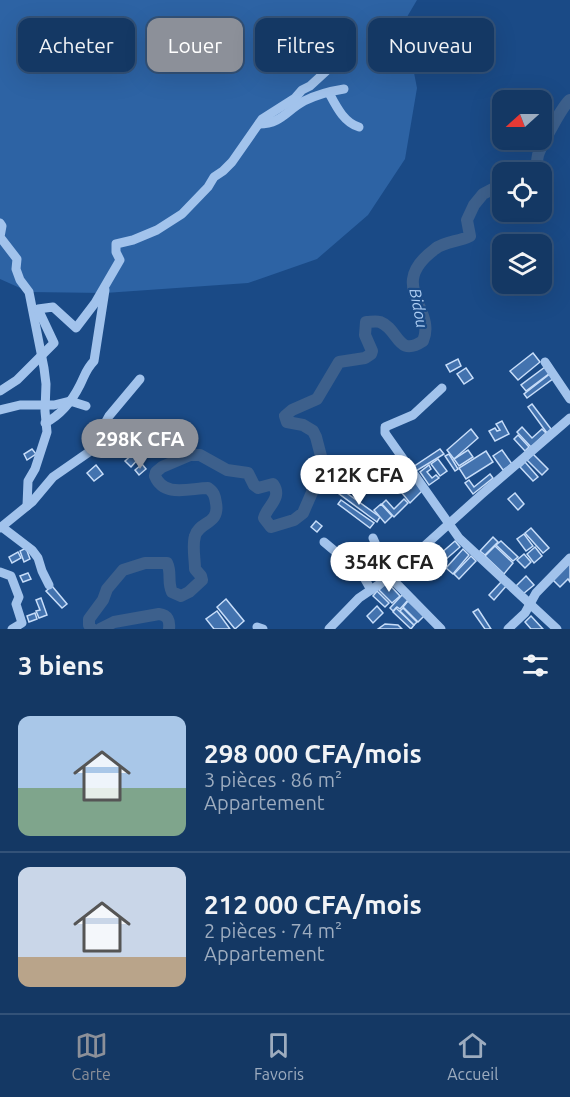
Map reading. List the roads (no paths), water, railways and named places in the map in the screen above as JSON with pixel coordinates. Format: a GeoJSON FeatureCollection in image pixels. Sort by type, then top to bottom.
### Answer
{"type":"FeatureCollection","features":[{"type":"Feature","properties":{"kind":"street"},"geometry":{"type":"LineString","coordinates":[[0,391],[17,380],[54,343],[38,309],[53,307],[76,328],[107,284],[120,260],[116,252],[116,244],[157,230],[182,214],[208,187],[214,177],[232,162],[264,117],[292,100],[324,72]]}},
{"type":"Feature","properties":{"kind":"street"},"geometry":{"type":"LineString","coordinates":[[259,124],[274,122],[304,101],[320,94],[344,89]]}},
{"type":"Feature","properties":{"kind":"street"},"geometry":{"type":"LineString","coordinates":[[330,93],[342,115],[351,125],[359,127]]}},
{"type":"Feature","properties":{"kind":"street"},"geometry":{"type":"LineString","coordinates":[[0,223],[2,226],[0,237],[17,259],[16,269],[20,280],[29,292],[44,368],[47,432],[43,448],[27,486],[27,506]]}},
{"type":"Feature","properties":{"kind":"street"},"geometry":{"type":"LineString","coordinates":[[45,423],[63,411],[79,388],[86,368],[94,362],[107,284]]}},
{"type":"Feature","properties":{"kind":"street"},"geometry":{"type":"LineString","coordinates":[[545,362],[570,399]]}},
{"type":"Feature","properties":{"kind":"street"},"geometry":{"type":"LineString","coordinates":[[49,585],[38,558],[32,550],[1,527],[27,506],[53,477],[89,452],[109,416],[140,379]]}},
{"type":"Feature","properties":{"kind":"street"},"geometry":{"type":"LineString","coordinates":[[442,387],[413,415],[385,427],[384,430],[449,525],[464,543],[557,629]]}},
{"type":"Feature","properties":{"kind":"street"},"geometry":{"type":"LineString","coordinates":[[0,410],[20,405],[54,405],[70,401],[87,406]]}},
{"type":"Feature","properties":{"kind":"street"},"geometry":{"type":"LineString","coordinates":[[329,629],[359,598],[390,577],[570,418]]}},
{"type":"Feature","properties":{"kind":"street"},"geometry":{"type":"LineString","coordinates":[[373,538],[390,577],[437,628]]}},
{"type":"Feature","properties":{"kind":"street"},"geometry":{"type":"LineString","coordinates":[[324,542],[349,562],[357,565],[371,590]]}},
{"type":"Feature","properties":{"kind":"street"},"geometry":{"type":"LineString","coordinates":[[508,629],[525,613],[536,593],[570,558]]}},
{"type":"Feature","properties":{"kind":"street"},"geometry":{"type":"LineString","coordinates":[[0,572],[11,576],[19,597],[16,604],[22,623],[12,629]]}},
{"type":"Feature","properties":{"kind":"waterway","name":"Bidou"},"geometry":{"type":"LineString","coordinates":[[536,162],[543,143],[570,100]]}},
{"type":"Feature","properties":{"kind":"waterway","name":"Bidou"},"geometry":{"type":"LineString","coordinates":[[92,629],[89,619],[103,600],[107,589],[123,570],[145,563],[167,563],[172,592],[181,596],[202,580],[195,569],[194,540],[197,531],[215,515],[215,496],[208,488],[178,490],[165,487],[155,476],[162,467],[190,455],[200,455],[227,470],[248,473],[258,488],[273,484],[276,489],[275,498],[264,518],[271,527],[294,520],[303,513],[317,481],[322,460],[313,431],[303,425],[287,422],[285,416],[292,410],[317,399],[339,362],[365,358],[371,354],[372,351],[365,335],[366,322],[378,322],[386,326],[403,344],[408,346],[423,341],[424,318],[413,286],[414,274],[421,262],[435,249],[443,244],[470,236],[467,220],[474,205],[483,194],[492,189]]}},
{"type":"Feature","properties":{"kind":"waterway","name":"Bidou"},"geometry":{"type":"LineString","coordinates":[[100,629],[114,622],[159,614],[168,619],[169,629]]}}]}
